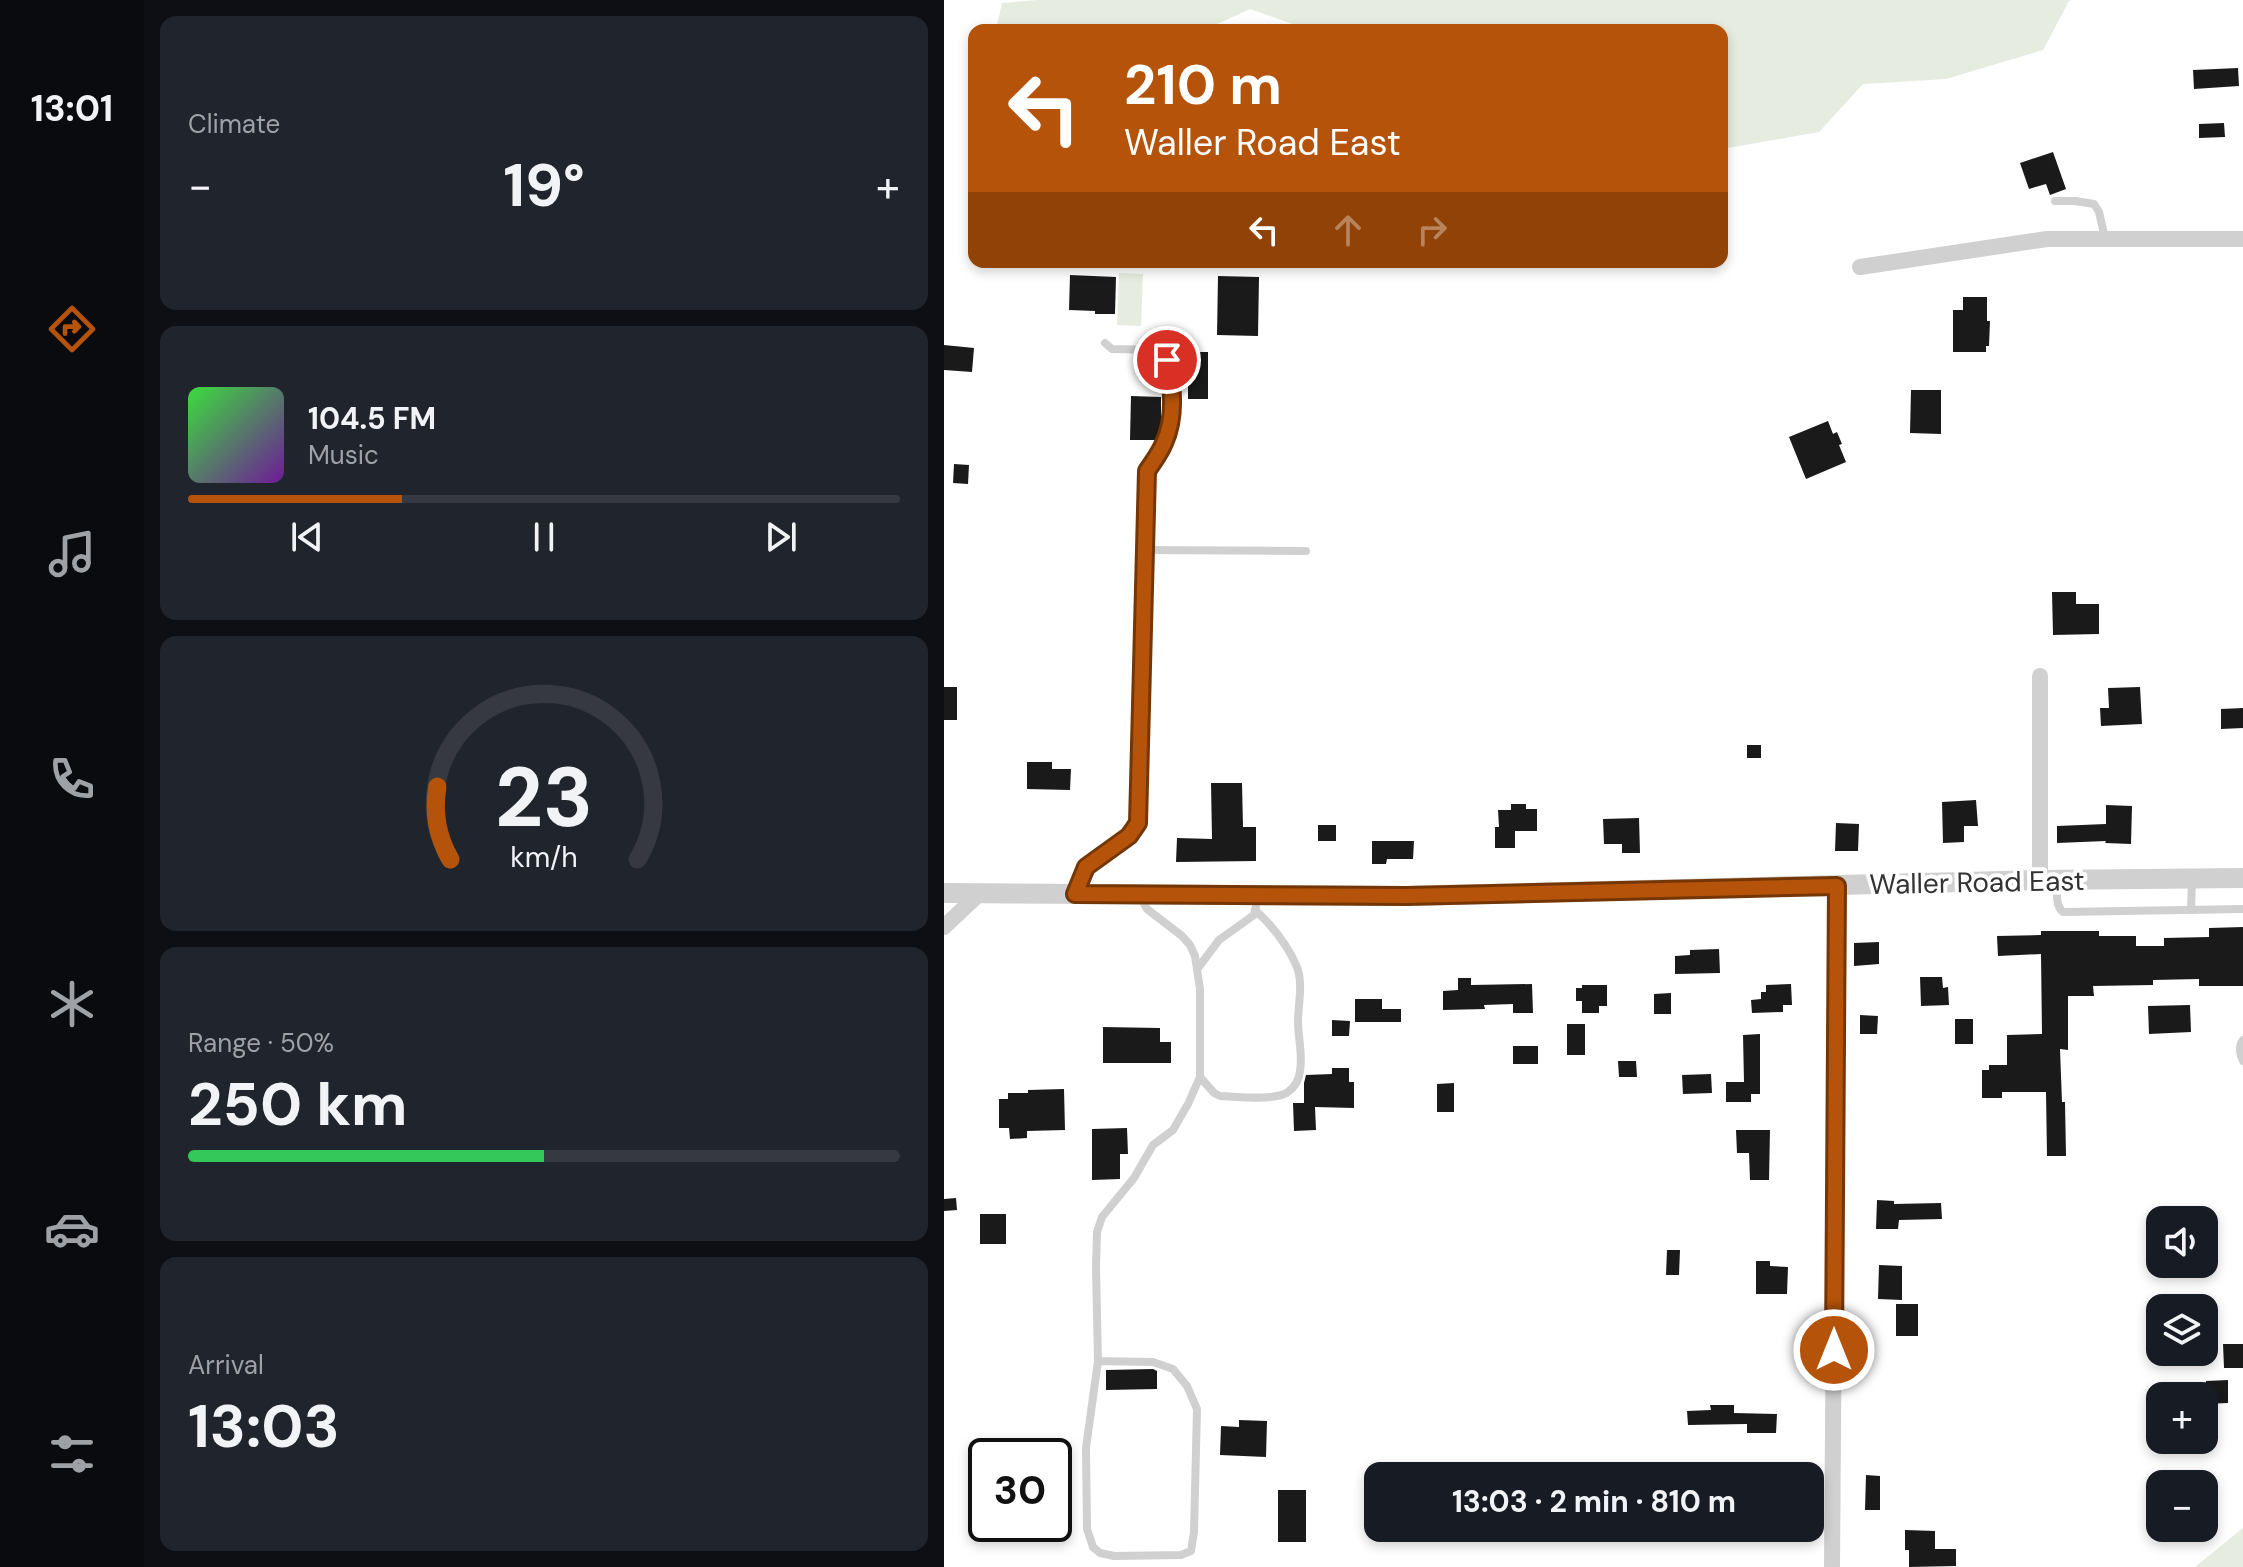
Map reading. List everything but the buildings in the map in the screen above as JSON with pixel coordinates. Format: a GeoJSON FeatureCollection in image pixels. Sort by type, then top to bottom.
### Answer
{"type":"FeatureCollection","features":[{"type":"Feature","properties":{"kind":"street"},"geometry":{"type":"LineString","coordinates":[[1860,267],[2047,239],[2243,239]]}},
{"type":"Feature","properties":{"kind":"street"},"geometry":{"type":"LineString","coordinates":[[2040,676],[2048,880]]}},
{"type":"Feature","properties":{"kind":"street","name":"Waller Road East"},"geometry":{"type":"LineString","coordinates":[[944,893],[1138,895],[1256,903],[2048,880],[2243,878]]}},
{"type":"Feature","properties":{"kind":"street"},"geometry":{"type":"LineString","coordinates":[[1832,1567],[1837,886]]}},
{"type":"Feature","properties":{"kind":"street"},"geometry":{"type":"LineString","coordinates":[[944,927],[979,894]]}},
{"type":"Feature","properties":{"kind":"lane"},"geometry":{"type":"LineString","coordinates":[[2055,201],[2094,204],[2105,238]]}},
{"type":"Feature","properties":{"kind":"lane"},"geometry":{"type":"LineString","coordinates":[[1075,894],[1086,867],[1129,836],[1138,823],[1147,471],[1164,444],[1172,418],[1172,382],[1167,360],[1154,350],[1112,349],[1105,343]]}},
{"type":"Feature","properties":{"kind":"lane"},"geometry":{"type":"LineString","coordinates":[[1145,550],[1306,551]]}},
{"type":"Feature","properties":{"kind":"lane"},"geometry":{"type":"LineString","coordinates":[[2191,910],[2192,878]]}},
{"type":"Feature","properties":{"kind":"lane"},"geometry":{"type":"LineString","coordinates":[[2048,880],[2063,912],[2243,909]]}},
{"type":"Feature","properties":{"kind":"lane"},"geometry":{"type":"LineString","coordinates":[[1098,1361],[1153,1362],[1173,1369],[1187,1386],[1197,1409],[1191,1551],[1181,1555],[1114,1556],[1100,1553],[1093,1547],[1087,1529],[1086,1448],[1098,1361],[1097,1232],[1102,1217],[1134,1178],[1153,1145],[1173,1130],[1200,1077],[1198,968],[1190,945],[1147,909],[1138,895]]}},
{"type":"Feature","properties":{"kind":"lane"},"geometry":{"type":"LineString","coordinates":[[1198,968],[1219,940],[1254,915],[1256,903]]}},
{"type":"Feature","properties":{"kind":"lane"},"geometry":{"type":"LineString","coordinates":[[1200,1077],[1220,1096],[1275,1096],[1292,1090],[1299,1077],[1297,967],[1256,903]]}},
{"type":"Feature","properties":{"kind":"lane"},"geometry":{"type":"LineString","coordinates":[[2243,1040],[2240,1043],[2243,1061]]}},
{"type":"Feature","properties":{"kind":"shaded area"},"geometry":{"type":"Polygon","coordinates":[[[1038,0],[2072,0],[2043,50],[1946,79],[1863,84],[1819,132],[1728,148],[1728,24],[1293,24],[1250,9],[1217,24],[997,24],[1002,3],[1038,0]]]}},
{"type":"Feature","properties":{"kind":"shaded area"},"geometry":{"type":"Polygon","coordinates":[[[1119,273],[1143,274],[1141,326],[1117,325],[1119,273]]]}},
{"type":"Feature","properties":{"kind":"shaded area"},"geometry":{"type":"Polygon","coordinates":[[[2243,1528],[2243,1567],[2195,1567],[2243,1528]]]}},
{"type":"Feature","properties":{"kind":"route"},"geometry":{"type":"LineString","coordinates":[[1167,360],[1172,382],[1172,418],[1164,444],[1147,471],[1138,823],[1129,836],[1086,867],[1075,894],[1406,896],[1837,886],[1834,1350]]}}]}
